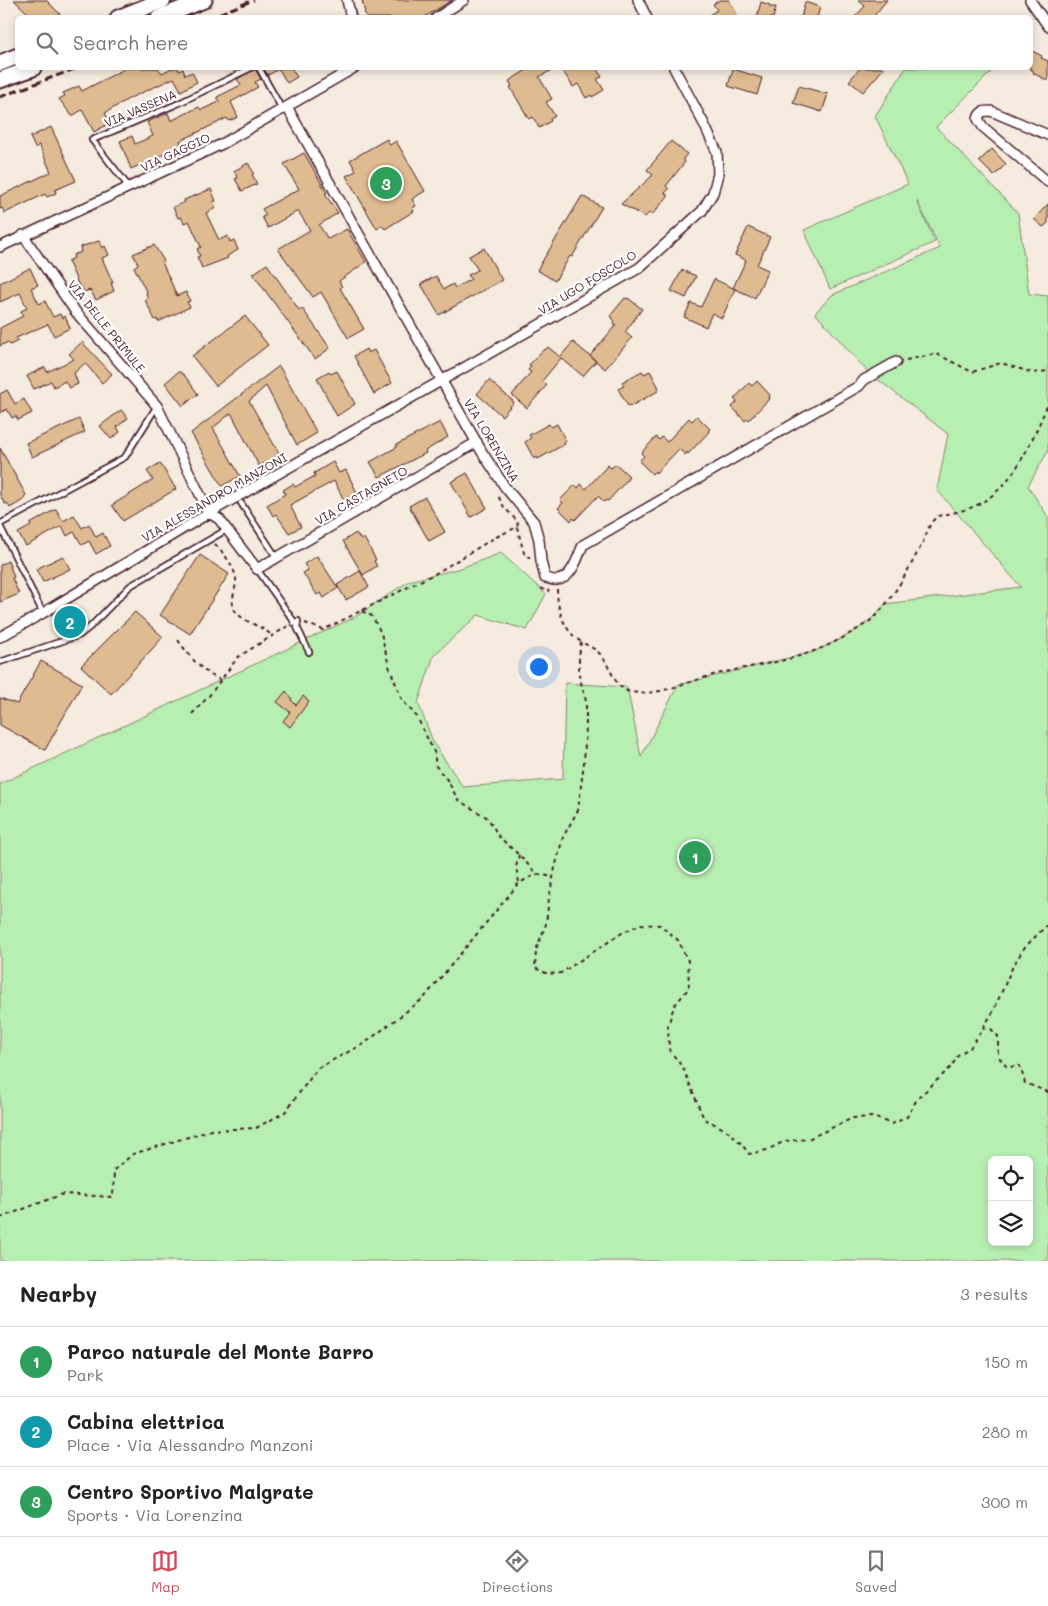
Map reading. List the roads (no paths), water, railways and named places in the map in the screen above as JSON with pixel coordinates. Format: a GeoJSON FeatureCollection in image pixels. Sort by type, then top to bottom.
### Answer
{"type":"FeatureCollection","features":[{"type":"Feature","properties":{"kind":"main road"},"geometry":{"type":"LineString","coordinates":[[126,15],[163,0]]}},
{"type":"Feature","properties":{"kind":"main road"},"geometry":{"type":"LineString","coordinates":[[166,15],[204,0]]}},
{"type":"Feature","properties":{"kind":"main road"},"geometry":{"type":"LineString","coordinates":[[0,63],[15,57]]}},
{"type":"Feature","properties":{"kind":"main road"},"geometry":{"type":"LineString","coordinates":[[0,80],[28,70]]}},
{"type":"Feature","properties":{"kind":"street"},"geometry":{"type":"LineString","coordinates":[[347,0],[350,15]]}},
{"type":"Feature","properties":{"kind":"street"},"geometry":{"type":"LineString","coordinates":[[441,15],[464,0]]}},
{"type":"Feature","properties":{"kind":"street"},"geometry":{"type":"LineString","coordinates":[[638,0],[646,15]]}},
{"type":"Feature","properties":{"kind":"street"},"geometry":{"type":"LineString","coordinates":[[1030,0],[1048,26]]}},
{"type":"Feature","properties":{"kind":"street","name":"VIA GAGGIO"},"geometry":{"type":"LineString","coordinates":[[0,247],[222,144],[350,70]]}},
{"type":"Feature","properties":{"kind":"street","name":"VIA UGO FOSCOLO"},"geometry":{"type":"LineString","coordinates":[[443,380],[639,268],[702,211],[713,193],[718,174],[717,152],[675,70]]}},
{"type":"Feature","properties":{"kind":"street","name":"VIA LORENZINA"},"geometry":{"type":"LineString","coordinates":[[284,108],[443,380],[476,442],[505,488],[534,522],[545,578],[557,580],[566,576],[583,546],[859,386],[864,380],[896,362]]}},
{"type":"Feature","properties":{"kind":"street"},"geometry":{"type":"LineString","coordinates":[[1048,135],[991,111],[984,111],[979,114],[978,118],[983,127],[1048,182]]}},
{"type":"Feature","properties":{"kind":"street","name":"VIA DELLE PRIMULE"},"geometry":{"type":"LineString","coordinates":[[23,235],[74,311],[157,406],[209,513]]}},
{"type":"Feature","properties":{"kind":"street","name":"VIA ALESSANDRO MANZONI"},"geometry":{"type":"LineString","coordinates":[[0,637],[209,513],[443,380]]}},
{"type":"Feature","properties":{"kind":"street","name":"VIA CASTAGNETO"},"geometry":{"type":"LineString","coordinates":[[257,569],[476,442]]}},
{"type":"Feature","properties":{"kind":"street"},"geometry":{"type":"LineString","coordinates":[[209,513],[219,519],[257,569]]}},
{"type":"Feature","properties":{"kind":"lane","name":"VIA VASSENA"},"geometry":{"type":"LineString","coordinates":[[129,187],[92,140],[177,104],[246,70]]}},
{"type":"Feature","properties":{"kind":"lane"},"geometry":{"type":"LineString","coordinates":[[260,70],[284,108]]}},
{"type":"Feature","properties":{"kind":"lane"},"geometry":{"type":"LineString","coordinates":[[43,613],[0,525],[125,457],[157,406]]}},
{"type":"Feature","properties":{"kind":"lane"},"geometry":{"type":"LineString","coordinates":[[241,503],[277,558]]}},
{"type":"Feature","properties":{"kind":"lane"},"geometry":{"type":"LineString","coordinates":[[0,662],[80,634],[90,627],[130,586],[227,530]]}},
{"type":"Feature","properties":{"kind":"lane"},"geometry":{"type":"LineString","coordinates":[[257,569],[296,622],[309,652]]}},
{"type":"Feature","properties":{"kind":"railway"},"geometry":{"type":"LineString","coordinates":[[216,15],[254,0]]}},
{"type":"Feature","properties":{"kind":"railway"},"geometry":{"type":"LineString","coordinates":[[0,97],[72,70]]}},
{"type":"Feature","properties":{"kind":"place","name":"Centro Sportivo Malgrate"},"geometry":{"type":"Point","coordinates":[386,183]}},
{"type":"Feature","properties":{"kind":"place","name":"Cabina elettrica"},"geometry":{"type":"Point","coordinates":[70,622]}},
{"type":"Feature","properties":{"kind":"place","name":"Parco naturale del Monte Barro"},"geometry":{"type":"Point","coordinates":[695,857]}}]}
